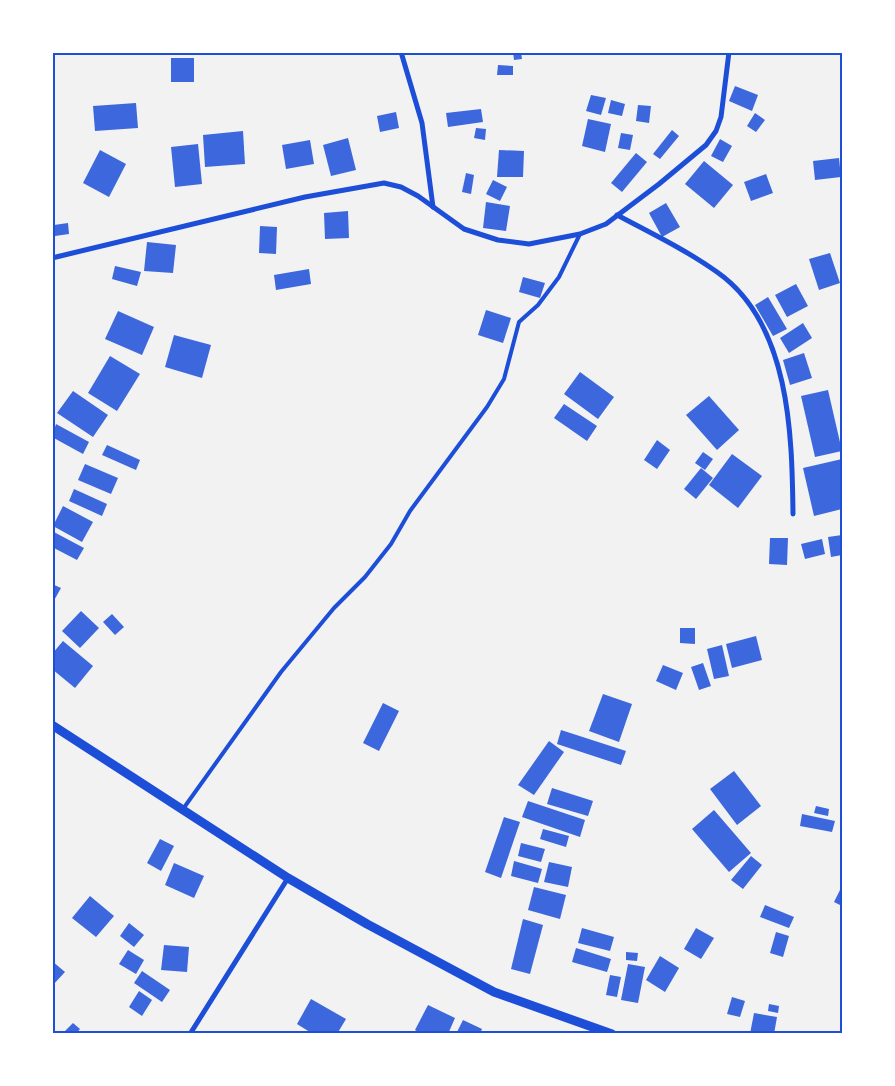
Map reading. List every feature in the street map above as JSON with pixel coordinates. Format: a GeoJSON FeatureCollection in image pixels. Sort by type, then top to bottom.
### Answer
{"type":"FeatureCollection","features":[{"type":"Feature","properties":{"kind":"street"},"geometry":{"type":"LineString","coordinates":[[402,52],[422,123],[433,207]]}},
{"type":"Feature","properties":{"kind":"street"},"geometry":{"type":"LineString","coordinates":[[52,258],[305,197],[384,182],[401,187],[464,229],[498,240],[529,244],[580,234],[606,224],[706,145],[716,131],[721,117],[729,52]]}},
{"type":"Feature","properties":{"kind":"street"},"geometry":{"type":"LineString","coordinates":[[618,215],[718,272],[749,303],[766,335],[777,364],[786,399],[792,443],[793,514]]}},
{"type":"Feature","properties":{"kind":"street"},"geometry":{"type":"LineString","coordinates":[[52,724],[288,878],[367,924],[494,992],[612,1034]]}},
{"type":"Feature","properties":{"kind":"street"},"geometry":{"type":"LineString","coordinates":[[190,1034],[288,878]]}},
{"type":"Feature","properties":{"kind":"lane"},"geometry":{"type":"LineString","coordinates":[[183,809],[281,672],[334,608],[365,578],[391,544],[410,511],[487,407],[504,379],[519,322],[538,305],[559,277],[580,234]]}},
{"type":"Feature","properties":{"kind":"building"},"geometry":{"type":"Polygon","coordinates":[[[513,52],[521,52],[522,59],[514,60],[513,52]]]}},
{"type":"Feature","properties":{"kind":"building"},"geometry":{"type":"Polygon","coordinates":[[[171,58],[194,58],[194,82],[171,82],[171,58]]]}},
{"type":"Feature","properties":{"kind":"building"},"geometry":{"type":"Polygon","coordinates":[[[498,65],[513,66],[513,75],[497,75],[498,65]]]}},
{"type":"Feature","properties":{"kind":"building"},"geometry":{"type":"Polygon","coordinates":[[[735,86],[758,95],[752,111],[729,101],[735,86]]]}},
{"type":"Feature","properties":{"kind":"building"},"geometry":{"type":"Polygon","coordinates":[[[591,95],[606,98],[601,115],[586,111],[591,95]]]}},
{"type":"Feature","properties":{"kind":"building"},"geometry":{"type":"Polygon","coordinates":[[[611,100],[625,104],[622,116],[608,113],[611,100]]]}},
{"type":"Feature","properties":{"kind":"building"},"geometry":{"type":"Polygon","coordinates":[[[136,103],[138,128],[95,131],[93,106],[136,103]]]}},
{"type":"Feature","properties":{"kind":"building"},"geometry":{"type":"Polygon","coordinates":[[[638,105],[651,106],[649,123],[636,121],[638,105]]]}},
{"type":"Feature","properties":{"kind":"building"},"geometry":{"type":"Polygon","coordinates":[[[481,109],[483,122],[448,127],[446,113],[481,109]]]}},
{"type":"Feature","properties":{"kind":"building"},"geometry":{"type":"Polygon","coordinates":[[[396,112],[399,128],[380,132],[377,116],[396,112]]]}},
{"type":"Feature","properties":{"kind":"building"},"geometry":{"type":"Polygon","coordinates":[[[755,113],[765,120],[756,132],[747,126],[755,113]]]}},
{"type":"Feature","properties":{"kind":"building"},"geometry":{"type":"Polygon","coordinates":[[[588,119],[611,124],[605,152],[582,146],[588,119]]]}},
{"type":"Feature","properties":{"kind":"building"},"geometry":{"type":"Polygon","coordinates":[[[476,128],[486,129],[485,140],[474,138],[476,128]]]}},
{"type":"Feature","properties":{"kind":"building"},"geometry":{"type":"Polygon","coordinates":[[[672,130],[679,136],[660,159],[653,154],[672,130]]]}},
{"type":"Feature","properties":{"kind":"building"},"geometry":{"type":"Polygon","coordinates":[[[243,131],[245,164],[205,167],[203,135],[243,131]]]}},
{"type":"Feature","properties":{"kind":"building"},"geometry":{"type":"Polygon","coordinates":[[[621,133],[633,135],[630,150],[618,148],[621,133]]]}},
{"type":"Feature","properties":{"kind":"building"},"geometry":{"type":"Polygon","coordinates":[[[348,138],[356,170],[331,176],[323,145],[348,138]]]}},
{"type":"Feature","properties":{"kind":"building"},"geometry":{"type":"Polygon","coordinates":[[[720,139],[732,146],[723,162],[711,156],[720,139]]]}},
{"type":"Feature","properties":{"kind":"building"},"geometry":{"type":"Polygon","coordinates":[[[310,140],[314,164],[286,169],[282,145],[310,140]]]}},
{"type":"Feature","properties":{"kind":"building"},"geometry":{"type":"Polygon","coordinates":[[[198,144],[202,184],[175,187],[171,147],[198,144]]]}},
{"type":"Feature","properties":{"kind":"building"},"geometry":{"type":"Polygon","coordinates":[[[100,150],[126,164],[109,197],[83,183],[100,150]]]}},
{"type":"Feature","properties":{"kind":"building"},"geometry":{"type":"Polygon","coordinates":[[[499,150],[524,151],[523,177],[497,177],[499,150]]]}},
{"type":"Feature","properties":{"kind":"building"},"geometry":{"type":"Polygon","coordinates":[[[636,153],[647,162],[622,192],[611,183],[636,153]]]}},
{"type":"Feature","properties":{"kind":"building"},"geometry":{"type":"Polygon","coordinates":[[[839,158],[841,177],[815,180],[813,161],[839,158]]]}},
{"type":"Feature","properties":{"kind":"building"},"geometry":{"type":"Polygon","coordinates":[[[704,161],[733,185],[714,208],[685,184],[704,161]]]}},
{"type":"Feature","properties":{"kind":"building"},"geometry":{"type":"Polygon","coordinates":[[[466,173],[474,175],[471,194],[462,192],[466,173]]]}},
{"type":"Feature","properties":{"kind":"building"},"geometry":{"type":"Polygon","coordinates":[[[766,174],[773,193],[751,201],[744,182],[766,174]]]}},
{"type":"Feature","properties":{"kind":"building"},"geometry":{"type":"Polygon","coordinates":[[[493,180],[507,187],[500,201],[486,194],[493,180]]]}},
{"type":"Feature","properties":{"kind":"building"},"geometry":{"type":"Polygon","coordinates":[[[486,202],[510,206],[506,231],[483,228],[486,202]]]}},
{"type":"Feature","properties":{"kind":"building"},"geometry":{"type":"Polygon","coordinates":[[[666,203],[680,227],[662,237],[649,213],[666,203]]]}},
{"type":"Feature","properties":{"kind":"building"},"geometry":{"type":"Polygon","coordinates":[[[348,211],[349,238],[325,239],[324,213],[348,211]]]}},
{"type":"Feature","properties":{"kind":"building"},"geometry":{"type":"Polygon","coordinates":[[[68,223],[69,234],[55,236],[54,225],[68,223]]]}},
{"type":"Feature","properties":{"kind":"building"},"geometry":{"type":"Polygon","coordinates":[[[260,226],[277,227],[276,254],[259,253],[260,226]]]}},
{"type":"Feature","properties":{"kind":"building"},"geometry":{"type":"Polygon","coordinates":[[[147,242],[176,245],[173,273],[144,271],[147,242]]]}},
{"type":"Feature","properties":{"kind":"building"},"geometry":{"type":"Polygon","coordinates":[[[830,253],[840,283],[819,290],[809,259],[830,253]]]}},
{"type":"Feature","properties":{"kind":"building"},"geometry":{"type":"Polygon","coordinates":[[[115,266],[141,272],[137,286],[112,279],[115,266]]]}},
{"type":"Feature","properties":{"kind":"building"},"geometry":{"type":"Polygon","coordinates":[[[309,269],[311,284],[276,290],[274,275],[309,269]]]}},
{"type":"Feature","properties":{"kind":"building"},"geometry":{"type":"Polygon","coordinates":[[[523,277],[545,283],[540,298],[519,292],[523,277]]]}},
{"type":"Feature","properties":{"kind":"building"},"geometry":{"type":"Polygon","coordinates":[[[796,284],[808,306],[787,317],[775,295],[796,284]]]}},
{"type":"Feature","properties":{"kind":"building"},"geometry":{"type":"Polygon","coordinates":[[[768,297],[787,329],[773,336],[755,305],[768,297]]]}},
{"type":"Feature","properties":{"kind":"building"},"geometry":{"type":"Polygon","coordinates":[[[486,310],[511,318],[503,343],[478,335],[486,310]]]}},
{"type":"Feature","properties":{"kind":"building"},"geometry":{"type":"Polygon","coordinates":[[[118,311],[154,327],[142,355],[105,339],[118,311]]]}},
{"type":"Feature","properties":{"kind":"building"},"geometry":{"type":"Polygon","coordinates":[[[803,323],[812,338],[789,353],[780,338],[803,323]]]}},
{"type":"Feature","properties":{"kind":"building"},"geometry":{"type":"Polygon","coordinates":[[[174,335],[211,345],[202,378],[165,367],[174,335]]]}},
{"type":"Feature","properties":{"kind":"building"},"geometry":{"type":"Polygon","coordinates":[[[804,353],[812,378],[790,385],[783,360],[804,353]]]}},
{"type":"Feature","properties":{"kind":"building"},"geometry":{"type":"Polygon","coordinates":[[[110,356],[140,374],[117,411],[88,393],[110,356]]]}},
{"type":"Feature","properties":{"kind":"building"},"geometry":{"type":"Polygon","coordinates":[[[580,372],[614,397],[598,419],[564,394],[580,372]]]}},
{"type":"Feature","properties":{"kind":"building"},"geometry":{"type":"Polygon","coordinates":[[[828,390],[842,451],[815,457],[801,396],[828,390]]]}},
{"type":"Feature","properties":{"kind":"building"},"geometry":{"type":"Polygon","coordinates":[[[73,391],[108,415],[93,437],[57,413],[73,391]]]}},
{"type":"Feature","properties":{"kind":"building"},"geometry":{"type":"Polygon","coordinates":[[[709,396],[739,430],[717,450],[686,415],[709,396]]]}},
{"type":"Feature","properties":{"kind":"building"},"geometry":{"type":"Polygon","coordinates":[[[564,404],[597,426],[587,441],[554,418],[564,404]]]}},
{"type":"Feature","properties":{"kind":"building"},"geometry":{"type":"Polygon","coordinates":[[[56,424],[89,442],[83,454],[52,437],[56,424]]]}},
{"type":"Feature","properties":{"kind":"building"},"geometry":{"type":"Polygon","coordinates":[[[657,440],[670,450],[657,469],[644,460],[657,440]]]}},
{"type":"Feature","properties":{"kind":"building"},"geometry":{"type":"Polygon","coordinates":[[[107,445],[140,460],[136,470],[102,455],[107,445]]]}},
{"type":"Feature","properties":{"kind":"building"},"geometry":{"type":"Polygon","coordinates":[[[703,452],[713,459],[705,470],[695,463],[703,452]]]}},
{"type":"Feature","properties":{"kind":"building"},"geometry":{"type":"Polygon","coordinates":[[[732,454],[762,476],[738,508],[709,485],[732,454]]]}},
{"type":"Feature","properties":{"kind":"building"},"geometry":{"type":"Polygon","coordinates":[[[842,459],[842,509],[814,516],[803,468],[842,459]]]}},
{"type":"Feature","properties":{"kind":"building"},"geometry":{"type":"Polygon","coordinates":[[[85,464],[118,478],[111,494],[78,480],[85,464]]]}},
{"type":"Feature","properties":{"kind":"building"},"geometry":{"type":"Polygon","coordinates":[[[701,468],[713,478],[696,499],[684,489],[701,468]]]}},
{"type":"Feature","properties":{"kind":"building"},"geometry":{"type":"Polygon","coordinates":[[[74,489],[107,504],[102,516],[69,501],[74,489]]]}},
{"type":"Feature","properties":{"kind":"building"},"geometry":{"type":"Polygon","coordinates":[[[63,506],[93,522],[82,542],[53,526],[63,506]]]}},
{"type":"Feature","properties":{"kind":"building"},"geometry":{"type":"Polygon","coordinates":[[[52,531],[84,548],[77,560],[52,547],[52,531]]]}},
{"type":"Feature","properties":{"kind":"building"},"geometry":{"type":"Polygon","coordinates":[[[842,535],[842,555],[831,557],[828,537],[842,535]]]}},
{"type":"Feature","properties":{"kind":"building"},"geometry":{"type":"Polygon","coordinates":[[[770,538],[788,538],[787,565],[769,564],[770,538]]]}},
{"type":"Feature","properties":{"kind":"building"},"geometry":{"type":"Polygon","coordinates":[[[822,539],[825,554],[805,559],[801,544],[822,539]]]}},
{"type":"Feature","properties":{"kind":"building"},"geometry":{"type":"Polygon","coordinates":[[[52,584],[61,588],[52,604],[52,584]]]}},
{"type":"Feature","properties":{"kind":"building"},"geometry":{"type":"Polygon","coordinates":[[[81,611],[99,628],[80,648],[62,631],[81,611]]]}},
{"type":"Feature","properties":{"kind":"building"},"geometry":{"type":"Polygon","coordinates":[[[112,614],[124,627],[115,635],[103,622],[112,614]]]}},
{"type":"Feature","properties":{"kind":"building"},"geometry":{"type":"Polygon","coordinates":[[[680,628],[695,628],[695,644],[680,643],[680,628]]]}},
{"type":"Feature","properties":{"kind":"building"},"geometry":{"type":"Polygon","coordinates":[[[756,636],[762,660],[732,668],[726,644],[756,636]]]}},
{"type":"Feature","properties":{"kind":"building"},"geometry":{"type":"Polygon","coordinates":[[[63,641],[93,666],[75,688],[52,669],[52,654],[63,641]]]}},
{"type":"Feature","properties":{"kind":"building"},"geometry":{"type":"Polygon","coordinates":[[[722,645],[729,676],[714,679],[707,649],[722,645]]]}},
{"type":"Feature","properties":{"kind":"building"},"geometry":{"type":"Polygon","coordinates":[[[703,663],[711,686],[699,690],[691,667],[703,663]]]}},
{"type":"Feature","properties":{"kind":"building"},"geometry":{"type":"Polygon","coordinates":[[[663,665],[683,673],[676,690],[656,681],[663,665]]]}},
{"type":"Feature","properties":{"kind":"building"},"geometry":{"type":"Polygon","coordinates":[[[603,694],[632,704],[619,742],[589,731],[603,694]]]}},
{"type":"Feature","properties":{"kind":"building"},"geometry":{"type":"Polygon","coordinates":[[[383,703],[399,711],[379,751],[363,743],[383,703]]]}},
{"type":"Feature","properties":{"kind":"building"},"geometry":{"type":"Polygon","coordinates":[[[561,730],[626,751],[621,765],[557,744],[561,730]]]}},
{"type":"Feature","properties":{"kind":"building"},"geometry":{"type":"Polygon","coordinates":[[[549,741],[564,752],[534,795],[518,785],[549,741]]]}},
{"type":"Feature","properties":{"kind":"building"},"geometry":{"type":"Polygon","coordinates":[[[734,771],[761,806],[737,825],[710,789],[734,771]]]}},
{"type":"Feature","properties":{"kind":"building"},"geometry":{"type":"Polygon","coordinates":[[[552,788],[593,801],[588,816],[547,804],[552,788]]]}},
{"type":"Feature","properties":{"kind":"building"},"geometry":{"type":"Polygon","coordinates":[[[528,801],[585,820],[580,837],[522,817],[528,801]]]}},
{"type":"Feature","properties":{"kind":"building"},"geometry":{"type":"Polygon","coordinates":[[[816,806],[829,809],[828,816],[814,813],[816,806]]]}},
{"type":"Feature","properties":{"kind":"building"},"geometry":{"type":"Polygon","coordinates":[[[714,810],[751,853],[729,872],[692,829],[714,810]]]}},
{"type":"Feature","properties":{"kind":"building"},"geometry":{"type":"Polygon","coordinates":[[[802,814],[835,821],[832,832],[800,826],[802,814]]]}},
{"type":"Feature","properties":{"kind":"building"},"geometry":{"type":"Polygon","coordinates":[[[504,817],[520,822],[501,878],[485,872],[504,817]]]}},
{"type":"Feature","properties":{"kind":"building"},"geometry":{"type":"Polygon","coordinates":[[[543,829],[569,836],[566,847],[540,839],[543,829]]]}},
{"type":"Feature","properties":{"kind":"building"},"geometry":{"type":"Polygon","coordinates":[[[160,839],[174,846],[161,871],[147,863],[160,839]]]}},
{"type":"Feature","properties":{"kind":"building"},"geometry":{"type":"Polygon","coordinates":[[[521,843],[545,849],[541,862],[518,856],[521,843]]]}},
{"type":"Feature","properties":{"kind":"building"},"geometry":{"type":"Polygon","coordinates":[[[751,856],[762,865],[743,889],[731,880],[751,856]]]}},
{"type":"Feature","properties":{"kind":"building"},"geometry":{"type":"Polygon","coordinates":[[[514,861],[542,869],[538,883],[511,876],[514,861]]]}},
{"type":"Feature","properties":{"kind":"building"},"geometry":{"type":"Polygon","coordinates":[[[549,862],[572,867],[568,887],[544,882],[549,862]]]}},
{"type":"Feature","properties":{"kind":"building"},"geometry":{"type":"Polygon","coordinates":[[[174,863],[204,876],[194,898],[165,885],[174,863]]]}},
{"type":"Feature","properties":{"kind":"building"},"geometry":{"type":"Polygon","coordinates":[[[842,886],[842,906],[834,902],[842,886]]]}},
{"type":"Feature","properties":{"kind":"building"},"geometry":{"type":"Polygon","coordinates":[[[534,887],[566,895],[560,919],[528,910],[534,887]]]}},
{"type":"Feature","properties":{"kind":"building"},"geometry":{"type":"Polygon","coordinates":[[[90,896],[114,916],[96,937],[72,918],[90,896]]]}},
{"type":"Feature","properties":{"kind":"building"},"geometry":{"type":"Polygon","coordinates":[[[765,905],[794,917],[789,928],[760,917],[765,905]]]}},
{"type":"Feature","properties":{"kind":"building"},"geometry":{"type":"Polygon","coordinates":[[[523,919],[543,925],[530,974],[511,969],[523,919]]]}},
{"type":"Feature","properties":{"kind":"building"},"geometry":{"type":"Polygon","coordinates":[[[129,923],[144,935],[134,947],[120,936],[129,923]]]}},
{"type":"Feature","properties":{"kind":"building"},"geometry":{"type":"Polygon","coordinates":[[[582,928],[614,937],[610,951],[578,943],[582,928]]]}},
{"type":"Feature","properties":{"kind":"building"},"geometry":{"type":"Polygon","coordinates":[[[696,928],[714,938],[701,959],[684,949],[696,928]]]}},
{"type":"Feature","properties":{"kind":"building"},"geometry":{"type":"Polygon","coordinates":[[[776,932],[789,936],[783,957],[770,953],[776,932]]]}},
{"type":"Feature","properties":{"kind":"building"},"geometry":{"type":"Polygon","coordinates":[[[164,945],[189,947],[187,972],[161,970],[164,945]]]}},
{"type":"Feature","properties":{"kind":"building"},"geometry":{"type":"Polygon","coordinates":[[[576,948],[611,959],[607,972],[572,962],[576,948]]]}},
{"type":"Feature","properties":{"kind":"building"},"geometry":{"type":"Polygon","coordinates":[[[128,950],[144,960],[136,974],[119,964],[128,950]]]}},
{"type":"Feature","properties":{"kind":"building"},"geometry":{"type":"Polygon","coordinates":[[[626,952],[638,953],[637,961],[626,960],[626,952]]]}},
{"type":"Feature","properties":{"kind":"building"},"geometry":{"type":"Polygon","coordinates":[[[660,956],[679,968],[665,992],[646,980],[660,956]]]}},
{"type":"Feature","properties":{"kind":"building"},"geometry":{"type":"Polygon","coordinates":[[[52,961],[65,972],[52,986],[52,961]]]}},
{"type":"Feature","properties":{"kind":"building"},"geometry":{"type":"Polygon","coordinates":[[[628,964],[645,967],[638,1003],[621,1000],[628,964]]]}},
{"type":"Feature","properties":{"kind":"building"},"geometry":{"type":"Polygon","coordinates":[[[142,971],[170,990],[162,1002],[134,983],[142,971]]]}},
{"type":"Feature","properties":{"kind":"building"},"geometry":{"type":"Polygon","coordinates":[[[610,975],[621,977],[617,997],[606,995],[610,975]]]}},
{"type":"Feature","properties":{"kind":"building"},"geometry":{"type":"Polygon","coordinates":[[[139,991],[152,1000],[142,1016],[129,1007],[139,991]]]}},
{"type":"Feature","properties":{"kind":"building"},"geometry":{"type":"Polygon","coordinates":[[[732,997],[745,1001],[740,1017],[727,1014],[732,997]]]}},
{"type":"Feature","properties":{"kind":"building"},"geometry":{"type":"Polygon","coordinates":[[[311,999],[346,1019],[337,1034],[313,1034],[297,1024],[311,999]]]}},
{"type":"Feature","properties":{"kind":"building"},"geometry":{"type":"Polygon","coordinates":[[[769,1004],[779,1006],[778,1013],[768,1011],[769,1004]]]}},
{"type":"Feature","properties":{"kind":"building"},"geometry":{"type":"Polygon","coordinates":[[[428,1005],[455,1018],[448,1034],[421,1034],[415,1030],[428,1005]]]}},
{"type":"Feature","properties":{"kind":"building"},"geometry":{"type":"Polygon","coordinates":[[[754,1013],[777,1017],[774,1034],[750,1034],[754,1013]]]}},
{"type":"Feature","properties":{"kind":"building"},"geometry":{"type":"Polygon","coordinates":[[[463,1020],[482,1029],[480,1034],[456,1034],[463,1020]]]}},
{"type":"Feature","properties":{"kind":"building"},"geometry":{"type":"Polygon","coordinates":[[[73,1023],[80,1029],[76,1034],[68,1034],[65,1031],[73,1023]]]}}]}
